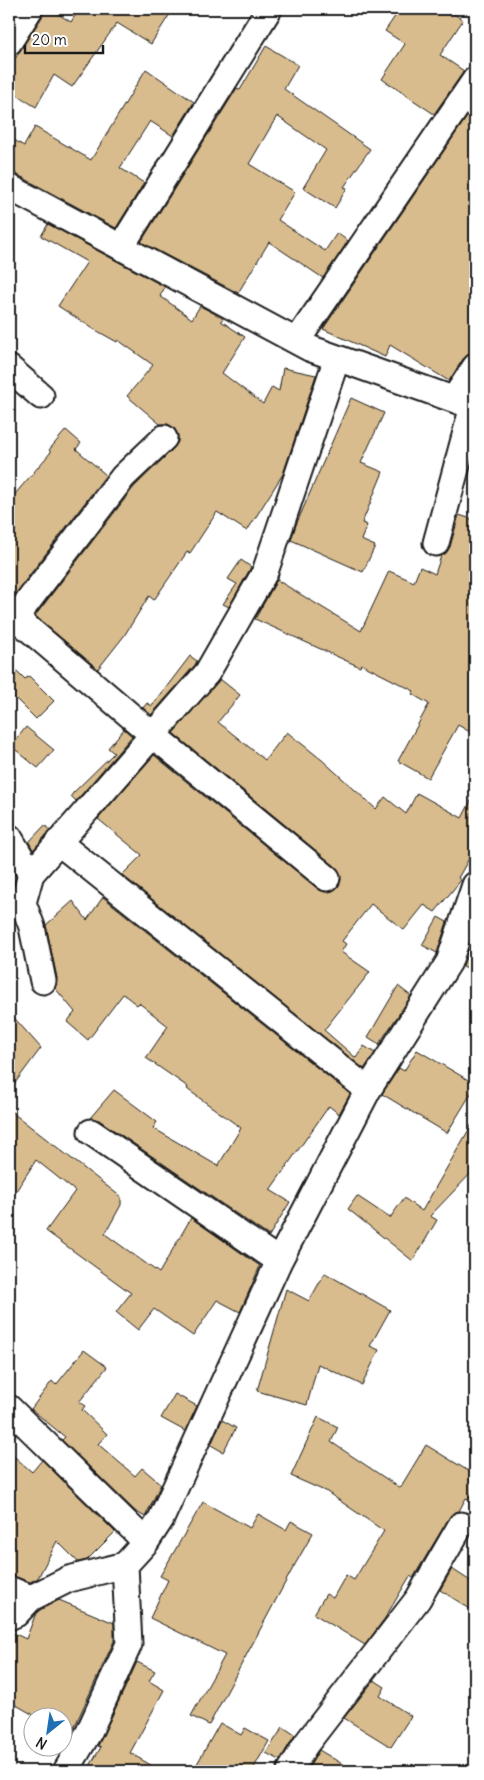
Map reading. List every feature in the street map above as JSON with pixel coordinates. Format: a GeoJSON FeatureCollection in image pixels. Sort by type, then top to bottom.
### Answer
{"type":"FeatureCollection","features":[{"type":"Feature","properties":{"kind":"street"},"geometry":{"type":"LineString","coordinates":[[9,42],[30,9]]}},
{"type":"Feature","properties":{"kind":"street"},"geometry":{"type":"LineString","coordinates":[[121,247],[269,9]]}},
{"type":"Feature","properties":{"kind":"street"},"geometry":{"type":"LineString","coordinates":[[297,341],[475,80]]}},
{"type":"Feature","properties":{"kind":"street"},"geometry":{"type":"LineString","coordinates":[[9,187],[297,341],[337,358],[468,404]]}},
{"type":"Feature","properties":{"kind":"street"},"geometry":{"type":"LineString","coordinates":[[42,981],[32,927],[16,910],[31,874],[207,673],[265,572],[337,358]]}},
{"type":"Feature","properties":{"kind":"street"},"geometry":{"type":"LineString","coordinates":[[436,543],[475,367]]}},
{"type":"Feature","properties":{"kind":"street"},"geometry":{"type":"LineString","coordinates":[[9,368],[41,396]]}},
{"type":"Feature","properties":{"kind":"street"},"geometry":{"type":"LineString","coordinates":[[164,438],[123,477],[12,614],[153,734],[328,878]]}},
{"type":"Feature","properties":{"kind":"street"},"geometry":{"type":"LineString","coordinates":[[9,837],[31,874]]}},
{"type":"Feature","properties":{"kind":"street"},"geometry":{"type":"LineString","coordinates":[[58,842],[368,1090]]}},
{"type":"Feature","properties":{"kind":"street"},"geometry":{"type":"LineString","coordinates":[[9,1617],[16,1614],[20,1593],[70,1578],[125,1566],[146,1542],[161,1520],[279,1261],[368,1090],[449,962],[475,885]]}},
{"type":"Feature","properties":{"kind":"street"},"geometry":{"type":"LineString","coordinates":[[90,1132],[279,1261]]}},
{"type":"Feature","properties":{"kind":"street"},"geometry":{"type":"LineString","coordinates":[[9,1408],[146,1542]]}},
{"type":"Feature","properties":{"kind":"street"},"geometry":{"type":"LineString","coordinates":[[290,1771],[306,1744],[418,1599],[461,1525]]}},
{"type":"Feature","properties":{"kind":"street"},"geometry":{"type":"LineString","coordinates":[[66,1771],[89,1732],[129,1644],[125,1566]]}},
{"type":"Feature","properties":{"kind":"building"},"geometry":{"type":"Polygon","coordinates":[[[44,9],[50,9],[71,22],[79,9],[173,9],[151,44],[117,23],[72,87],[54,75],[36,107],[9,90],[9,68],[42,17],[44,9]]]}},
{"type":"Feature","properties":{"kind":"building"},"geometry":{"type":"Polygon","coordinates":[[[400,9],[447,9],[463,20],[440,55],[464,71],[434,114],[382,79],[405,44],[385,31],[400,9]]]}},
{"type":"Feature","properties":{"kind":"building"},"geometry":{"type":"Polygon","coordinates":[[[266,46],[298,65],[284,89],[370,149],[344,187],[347,188],[335,208],[303,188],[326,150],[277,116],[249,164],[295,192],[278,220],[325,251],[337,233],[348,241],[323,278],[269,242],[238,293],[141,242],[237,88],[240,90],[266,46]]]}},
{"type":"Feature","properties":{"kind":"building"},"geometry":{"type":"Polygon","coordinates":[[[146,69],[194,102],[173,136],[150,121],[120,168],[144,183],[116,228],[9,172],[9,137],[24,146],[35,127],[91,160],[146,69]]]}},
{"type":"Feature","properties":{"kind":"building"},"geometry":{"type":"Polygon","coordinates":[[[475,105],[475,353],[468,354],[463,359],[449,381],[390,345],[385,357],[323,329],[475,105]]]}},
{"type":"Feature","properties":{"kind":"building"},"geometry":{"type":"Polygon","coordinates":[[[48,224],[165,287],[160,296],[192,319],[200,306],[223,318],[221,321],[245,337],[222,373],[263,404],[272,387],[279,391],[283,368],[316,375],[283,474],[247,531],[217,512],[190,553],[187,552],[154,600],[149,596],[124,636],[98,669],[35,616],[134,487],[174,448],[178,442],[178,435],[174,428],[168,424],[160,424],[127,396],[153,365],[118,340],[117,342],[92,328],[58,306],[87,262],[41,236],[48,224]]]}},
{"type":"Feature","properties":{"kind":"building"},"geometry":{"type":"Polygon","coordinates":[[[351,398],[384,413],[361,463],[383,472],[362,523],[367,525],[361,540],[375,546],[363,572],[291,540],[351,398]]]}},
{"type":"Feature","properties":{"kind":"building"},"geometry":{"type":"Polygon","coordinates":[[[66,430],[81,443],[76,449],[106,475],[12,598],[9,598],[9,501],[51,452],[49,450],[66,430]]]}},
{"type":"Feature","properties":{"kind":"building"},"geometry":{"type":"Polygon","coordinates":[[[459,515],[475,520],[475,735],[458,725],[428,778],[398,761],[429,704],[412,694],[414,691],[361,664],[360,667],[255,619],[277,580],[361,631],[389,571],[414,582],[420,567],[435,574],[441,556],[450,547],[459,515]]]}},
{"type":"Feature","properties":{"kind":"building"},"geometry":{"type":"Polygon","coordinates":[[[241,560],[251,567],[229,607],[223,604],[237,584],[228,579],[241,560]]]}},
{"type":"Feature","properties":{"kind":"building"},"geometry":{"type":"Polygon","coordinates":[[[190,656],[197,661],[195,665],[151,715],[143,708],[147,703],[152,706],[190,656]]]}},
{"type":"Feature","properties":{"kind":"building"},"geometry":{"type":"Polygon","coordinates":[[[9,663],[25,679],[29,676],[54,701],[36,719],[9,692],[9,663]]]}},
{"type":"Feature","properties":{"kind":"building"},"geometry":{"type":"Polygon","coordinates":[[[220,679],[240,695],[218,722],[265,760],[287,732],[322,760],[376,809],[385,797],[406,814],[417,793],[462,818],[475,793],[475,848],[458,878],[461,880],[435,912],[424,905],[404,930],[371,904],[342,941],[346,944],[341,952],[370,972],[324,1030],[356,1058],[364,1046],[375,1053],[364,1069],[122,875],[142,855],[98,819],[154,755],[318,889],[325,892],[332,891],[338,887],[341,880],[340,873],[336,867],[173,733],[220,679]]]}},
{"type":"Feature","properties":{"kind":"building"},"geometry":{"type":"Polygon","coordinates":[[[26,727],[54,750],[38,768],[11,746],[26,727]]]}},
{"type":"Feature","properties":{"kind":"building"},"geometry":{"type":"Polygon","coordinates":[[[124,729],[132,736],[76,801],[71,796],[73,793],[114,753],[108,748],[124,729]]]}},
{"type":"Feature","properties":{"kind":"building"},"geometry":{"type":"Polygon","coordinates":[[[45,825],[50,831],[33,850],[29,842],[45,825]]]}},
{"type":"Feature","properties":{"kind":"building"},"geometry":{"type":"Polygon","coordinates":[[[103,897],[350,1094],[339,1114],[329,1106],[270,1190],[290,1202],[269,1236],[99,1120],[90,1118],[114,1090],[157,1122],[153,1128],[218,1166],[241,1128],[187,1089],[188,1087],[146,1058],[168,1026],[139,1003],[137,1005],[123,994],[88,1040],[67,1022],[75,1012],[55,988],[57,978],[46,925],[73,901],[87,920],[103,897]]]}},
{"type":"Feature","properties":{"kind":"building"},"geometry":{"type":"Polygon","coordinates":[[[438,917],[447,922],[437,953],[422,945],[438,917]]]}},
{"type":"Feature","properties":{"kind":"building"},"geometry":{"type":"Polygon","coordinates":[[[473,935],[475,936],[475,972],[463,966],[473,935]]]}},
{"type":"Feature","properties":{"kind":"building"},"geometry":{"type":"Polygon","coordinates":[[[398,986],[411,996],[379,1044],[368,1037],[398,986]]]}},
{"type":"Feature","properties":{"kind":"building"},"geometry":{"type":"Polygon","coordinates":[[[9,1012],[41,1048],[9,1091],[9,1012]]]}},
{"type":"Feature","properties":{"kind":"building"},"geometry":{"type":"Polygon","coordinates":[[[417,1050],[475,1084],[447,1133],[382,1094],[399,1068],[404,1071],[417,1050]]]}},
{"type":"Feature","properties":{"kind":"building"},"geometry":{"type":"Polygon","coordinates":[[[9,1110],[121,1197],[121,1205],[105,1234],[159,1273],[191,1218],[260,1266],[240,1312],[217,1300],[193,1336],[154,1309],[138,1330],[116,1312],[131,1293],[46,1231],[75,1191],[36,1160],[9,1202],[9,1110]]]}},
{"type":"Feature","properties":{"kind":"building"},"geometry":{"type":"Polygon","coordinates":[[[475,1119],[475,1169],[430,1216],[437,1220],[413,1261],[348,1209],[357,1196],[390,1218],[404,1198],[422,1211],[475,1119]]]}},
{"type":"Feature","properties":{"kind":"building"},"geometry":{"type":"Polygon","coordinates":[[[325,1273],[390,1310],[370,1346],[379,1350],[362,1385],[318,1364],[307,1405],[257,1391],[286,1289],[309,1301],[325,1273]]]}},
{"type":"Feature","properties":{"kind":"building"},"geometry":{"type":"Polygon","coordinates":[[[84,1350],[107,1367],[79,1402],[85,1406],[82,1410],[107,1434],[98,1444],[135,1476],[142,1468],[161,1484],[145,1517],[135,1511],[62,1440],[65,1437],[31,1409],[52,1381],[56,1385],[84,1350]]]}},
{"type":"Feature","properties":{"kind":"building"},"geometry":{"type":"Polygon","coordinates":[[[175,1394],[197,1406],[185,1431],[161,1418],[175,1394]]]}},
{"type":"Feature","properties":{"kind":"building"},"geometry":{"type":"Polygon","coordinates":[[[318,1417],[338,1427],[331,1442],[400,1488],[426,1445],[475,1475],[475,1488],[468,1499],[466,1498],[459,1511],[453,1513],[449,1518],[413,1578],[410,1576],[385,1618],[365,1645],[314,1614],[326,1594],[333,1598],[346,1575],[354,1580],[384,1531],[327,1492],[291,1476],[318,1417]]]}},
{"type":"Feature","properties":{"kind":"building"},"geometry":{"type":"Polygon","coordinates":[[[222,1420],[236,1428],[223,1452],[211,1445],[222,1420]]]}},
{"type":"Feature","properties":{"kind":"building"},"geometry":{"type":"Polygon","coordinates":[[[9,1452],[32,1472],[42,1460],[115,1532],[87,1560],[78,1562],[57,1541],[38,1578],[30,1582],[9,1575],[9,1452]]]}},
{"type":"Feature","properties":{"kind":"building"},"geometry":{"type":"Polygon","coordinates":[[[203,1502],[250,1528],[258,1514],[286,1530],[291,1521],[313,1533],[209,1725],[191,1716],[225,1655],[150,1618],[168,1580],[160,1576],[203,1502]]]}},
{"type":"Feature","properties":{"kind":"building"},"geometry":{"type":"Polygon","coordinates":[[[452,1569],[475,1584],[475,1612],[440,1590],[452,1569]]]}},
{"type":"Feature","properties":{"kind":"building"},"geometry":{"type":"Polygon","coordinates":[[[59,1600],[114,1623],[114,1641],[72,1732],[72,1708],[22,1708],[9,1701],[9,1631],[26,1639],[36,1613],[59,1600]]]}},
{"type":"Feature","properties":{"kind":"building"},"geometry":{"type":"Polygon","coordinates":[[[137,1662],[155,1671],[149,1681],[164,1690],[130,1753],[161,1771],[87,1771],[101,1747],[98,1746],[137,1662]]]}},
{"type":"Feature","properties":{"kind":"building"},"geometry":{"type":"Polygon","coordinates":[[[374,1680],[385,1687],[380,1696],[411,1716],[391,1747],[344,1718],[374,1680]]]}},
{"type":"Feature","properties":{"kind":"building"},"geometry":{"type":"Polygon","coordinates":[[[220,1723],[241,1735],[245,1728],[269,1741],[252,1771],[193,1771],[220,1723]]]}},
{"type":"Feature","properties":{"kind":"building"},"geometry":{"type":"Polygon","coordinates":[[[283,1727],[295,1735],[280,1760],[266,1753],[283,1727]]]}},
{"type":"Feature","properties":{"kind":"building"},"geometry":{"type":"Polygon","coordinates":[[[319,1750],[354,1771],[307,1771],[319,1750]]]}}]}
